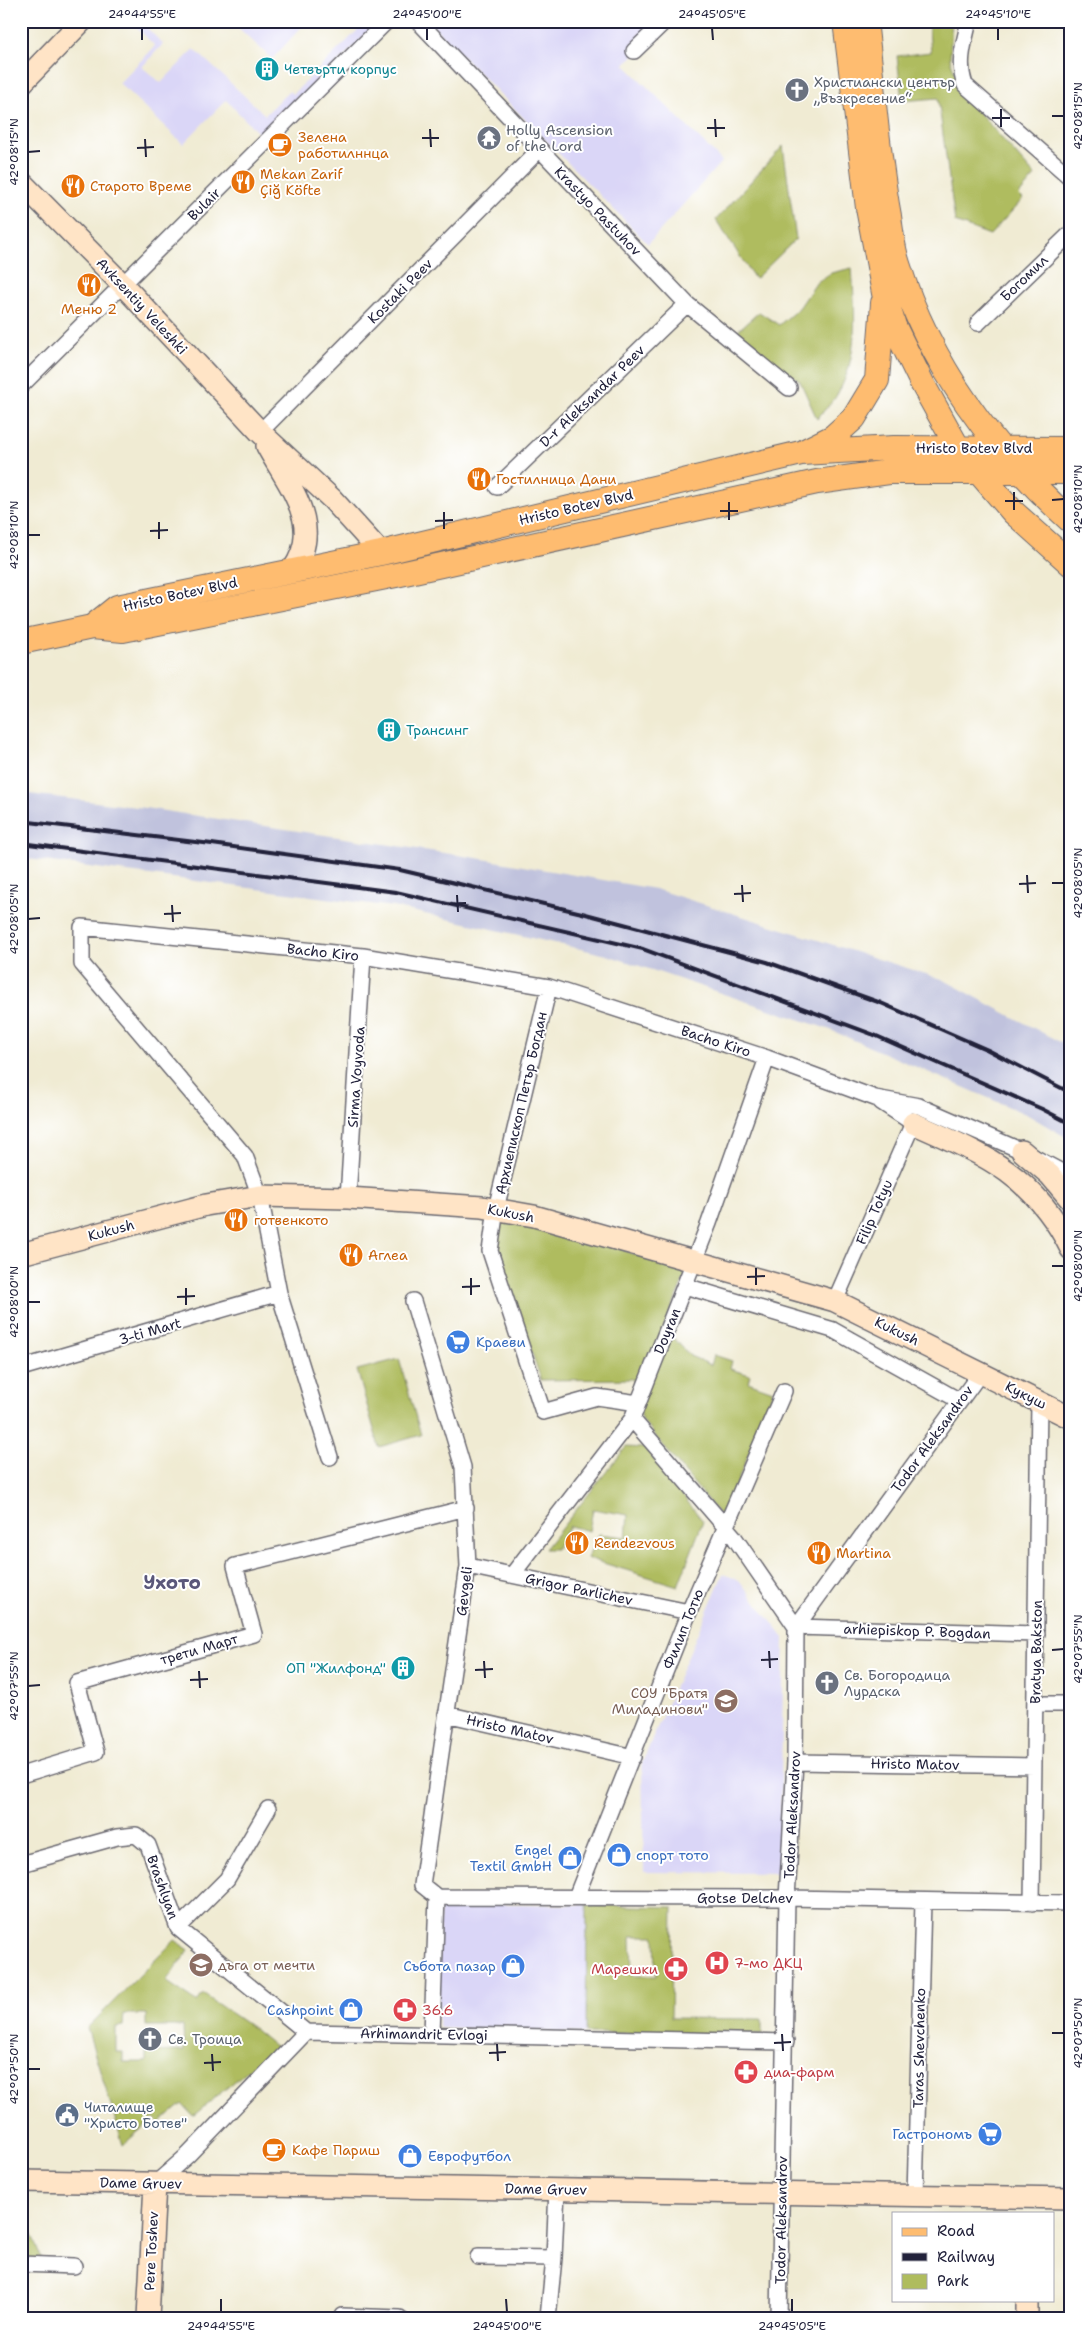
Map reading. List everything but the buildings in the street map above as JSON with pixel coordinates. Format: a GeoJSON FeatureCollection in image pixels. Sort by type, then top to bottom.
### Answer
{"type":"FeatureCollection","features":[{"type":"Feature","properties":{"kind":"main road"},"geometry":{"type":"LineString","coordinates":[[845,21],[868,208],[884,293],[894,326],[922,383],[958,448],[1013,512],[1071,564]]}},
{"type":"Feature","properties":{"kind":"main road"},"geometry":{"type":"LineString","coordinates":[[865,21],[884,190],[897,263],[918,317],[948,376],[999,448],[1020,472],[1071,521]]}},
{"type":"Feature","properties":{"kind":"main road"},"geometry":{"type":"LineString","coordinates":[[801,453],[833,437],[854,418],[877,380],[884,293]]}},
{"type":"Feature","properties":{"kind":"main road","name":"Hristo Botev Blvd"},"geometry":{"type":"LineString","coordinates":[[92,627],[117,607],[381,552],[801,453],[894,448],[1071,449]]}},
{"type":"Feature","properties":{"kind":"main road","name":"Hristo Botev Blvd"},"geometry":{"type":"LineString","coordinates":[[21,642],[92,627],[123,630],[396,576],[817,482],[889,472],[1071,472]]}},
{"type":"Feature","properties":{"kind":"main road"},"geometry":{"type":"LineString","coordinates":[[381,552],[396,576]]}},
{"type":"Feature","properties":{"kind":"street"},"geometry":{"type":"LineString","coordinates":[[21,84],[82,21]]}},
{"type":"Feature","properties":{"kind":"street","name":"Bulair"},"geometry":{"type":"LineString","coordinates":[[21,386],[387,21]]}},
{"type":"Feature","properties":{"kind":"street","name":"Krastyo Pastuhov"},"geometry":{"type":"LineString","coordinates":[[418,21],[687,304],[789,388]]}},
{"type":"Feature","properties":{"kind":"street"},"geometry":{"type":"LineString","coordinates":[[634,51],[665,21]]}},
{"type":"Feature","properties":{"kind":"street"},"geometry":{"type":"LineString","coordinates":[[970,21],[961,54],[961,68],[969,90],[1071,178]]}},
{"type":"Feature","properties":{"kind":"street","name":"Kostaki Peev"},"geometry":{"type":"LineString","coordinates":[[260,432],[539,150]]}},
{"type":"Feature","properties":{"kind":"street","name":"Avksentiy Veleshki"},"geometry":{"type":"LineString","coordinates":[[21,182],[122,284],[260,432],[332,499],[381,552]]}},
{"type":"Feature","properties":{"kind":"street","name":"Богомил"},"geometry":{"type":"LineString","coordinates":[[978,323],[1071,233]]}},
{"type":"Feature","properties":{"kind":"street","name":"D-r Aleksandar Peev"},"geometry":{"type":"LineString","coordinates":[[497,487],[687,304]]}},
{"type":"Feature","properties":{"kind":"street","name":"Avksentiy Veleshki"},"geometry":{"type":"LineString","coordinates":[[260,432],[304,512],[307,530],[306,543],[301,559],[292,571]]}},
{"type":"Feature","properties":{"kind":"street","name":"Bacho Kiro"},"geometry":{"type":"LineString","coordinates":[[260,1196],[245,1156],[82,964],[82,926],[363,956],[549,987],[767,1058],[876,1098],[919,1106],[1022,1151],[1071,1177]]}},
{"type":"Feature","properties":{"kind":"street","name":"Sirma Voyvoda"},"geometry":{"type":"LineString","coordinates":[[348,1198],[363,956]]}},
{"type":"Feature","properties":{"kind":"street","name":"Архиепископ Петър Богдан"},"geometry":{"type":"LineString","coordinates":[[549,987],[496,1208],[490,1251],[543,1412],[597,1398],[638,1403]]}},
{"type":"Feature","properties":{"kind":"street","name":"Doyran"},"geometry":{"type":"LineString","coordinates":[[512,1575],[632,1419],[685,1286],[767,1058]]}},
{"type":"Feature","properties":{"kind":"street","name":"Bacho Kiro"},"geometry":{"type":"LineString","coordinates":[[876,1098],[913,1123]]}},
{"type":"Feature","properties":{"kind":"street"},"geometry":{"type":"LineString","coordinates":[[913,1123],[970,1148],[1010,1172],[1050,1214],[1071,1249]]}},
{"type":"Feature","properties":{"kind":"street","name":"Filip Totyu"},"geometry":{"type":"LineString","coordinates":[[835,1301],[913,1123]]}},
{"type":"Feature","properties":{"kind":"street"},"geometry":{"type":"LineString","coordinates":[[1022,1151],[1050,1175],[1071,1200]]}},
{"type":"Feature","properties":{"kind":"street"},"geometry":{"type":"LineString","coordinates":[[260,1196],[279,1293],[330,1457]]}},
{"type":"Feature","properties":{"kind":"street","name":"Kukush"},"geometry":{"type":"LineString","coordinates":[[21,1254],[238,1198],[260,1196],[348,1198],[496,1208],[534,1216],[835,1301],[981,1372]]}},
{"type":"Feature","properties":{"kind":"street"},"geometry":{"type":"LineString","coordinates":[[685,1286],[833,1330],[960,1401]]}},
{"type":"Feature","properties":{"kind":"street","name":"3-ti Mart"},"geometry":{"type":"LineString","coordinates":[[21,1368],[279,1293]]}},
{"type":"Feature","properties":{"kind":"street","name":"Gevgeli"},"geometry":{"type":"LineString","coordinates":[[413,1301],[463,1467],[466,1508],[468,1566],[422,1885],[437,1897]]}},
{"type":"Feature","properties":{"kind":"street","name":"Todor Aleksandrov"},"geometry":{"type":"LineString","coordinates":[[779,2318],[786,2042],[787,1898],[795,1762],[796,1627],[981,1372]]}},
{"type":"Feature","properties":{"kind":"street","name":"Кукуш"},"geometry":{"type":"LineString","coordinates":[[981,1372],[1071,1418]]}},
{"type":"Feature","properties":{"kind":"street","name":"Филип Тотю"},"geometry":{"type":"LineString","coordinates":[[576,1897],[689,1612],[784,1392]]}},
{"type":"Feature","properties":{"kind":"street","name":"Bratya Bakston"},"geometry":{"type":"LineString","coordinates":[[1032,1903],[1039,1402]]}},
{"type":"Feature","properties":{"kind":"street"},"geometry":{"type":"LineString","coordinates":[[632,1419],[725,1526],[796,1627]]}},
{"type":"Feature","properties":{"kind":"street","name":"трети Март"},"geometry":{"type":"LineString","coordinates":[[21,1775],[96,1752],[78,1683],[254,1634],[235,1566],[466,1508]]}},
{"type":"Feature","properties":{"kind":"street","name":"Grigor Parlichev"},"geometry":{"type":"LineString","coordinates":[[468,1566],[689,1612]]}},
{"type":"Feature","properties":{"kind":"street","name":"arhiepiskop P. Bogdan"},"geometry":{"type":"LineString","coordinates":[[796,1627],[1037,1634]]}},
{"type":"Feature","properties":{"kind":"street"},"geometry":{"type":"LineString","coordinates":[[1035,1704],[1071,1704]]}},
{"type":"Feature","properties":{"kind":"street","name":"Hristo Matov"},"geometry":{"type":"LineString","coordinates":[[446,1714],[632,1757]]}},
{"type":"Feature","properties":{"kind":"street","name":"Hristo Matov"},"geometry":{"type":"LineString","coordinates":[[795,1762],[1034,1766]]}},
{"type":"Feature","properties":{"kind":"street"},"geometry":{"type":"LineString","coordinates":[[178,1928],[227,1879],[268,1809]]}},
{"type":"Feature","properties":{"kind":"street","name":"Brashlyan"},"geometry":{"type":"LineString","coordinates":[[21,1864],[117,1837],[136,1835],[148,1845],[178,1928],[306,2032]]}},
{"type":"Feature","properties":{"kind":"street"},"geometry":{"type":"LineString","coordinates":[[432,2034],[437,1897]]}},
{"type":"Feature","properties":{"kind":"street","name":"Gotse Delchev"},"geometry":{"type":"LineString","coordinates":[[437,1897],[787,1898],[1071,1903]]}},
{"type":"Feature","properties":{"kind":"street","name":"Taras Shevchenko"},"geometry":{"type":"LineString","coordinates":[[915,2195],[923,1901]]}},
{"type":"Feature","properties":{"kind":"street"},"geometry":{"type":"LineString","coordinates":[[155,2184],[188,2155],[306,2032]]}},
{"type":"Feature","properties":{"kind":"street","name":"Arhimandrit Evlogi"},"geometry":{"type":"LineString","coordinates":[[306,2032],[786,2042]]}},
{"type":"Feature","properties":{"kind":"street","name":"Dame Gruev"},"geometry":{"type":"LineString","coordinates":[[21,2181],[915,2195],[1030,2205],[1071,2198]]}},
{"type":"Feature","properties":{"kind":"street","name":"Pere Toshev"},"geometry":{"type":"LineString","coordinates":[[148,2318],[155,2184]]}},
{"type":"Feature","properties":{"kind":"street"},"geometry":{"type":"LineString","coordinates":[[548,2318],[554,2258],[557,2190]]}},
{"type":"Feature","properties":{"kind":"street"},"geometry":{"type":"LineString","coordinates":[[478,2257],[554,2258]]}},
{"type":"Feature","properties":{"kind":"street"},"geometry":{"type":"LineString","coordinates":[[21,2264],[74,2266]]}},
{"type":"Feature","properties":{"kind":"street"},"geometry":{"type":"LineString","coordinates":[[1027,2302],[1027,2318]]}},
{"type":"Feature","properties":{"kind":"street"},"geometry":{"type":"LineString","coordinates":[[341,2318],[342,2316],[400,2318]]}},
{"type":"Feature","properties":{"kind":"shaded area"},"geometry":{"type":"Polygon","coordinates":[[[130,21],[140,21],[163,44],[142,67],[161,83],[194,49],[265,115],[289,91],[293,94],[357,31],[357,21],[380,21],[262,137],[226,100],[183,144],[119,83],[155,46],[130,21]]]}},
{"type":"Feature","properties":{"kind":"shaded area"},"geometry":{"type":"Polygon","coordinates":[[[231,21],[307,21],[272,59],[231,21]]]}},
{"type":"Feature","properties":{"kind":"shaded area"},"geometry":{"type":"Polygon","coordinates":[[[428,21],[661,21],[625,65],[722,161],[648,244],[428,21]]]}},
{"type":"Feature","properties":{"kind":"shaded area"},"geometry":{"type":"Polygon","coordinates":[[[21,793],[145,808],[477,858],[655,889],[942,979],[1071,1048],[1071,1140],[1028,1115],[828,1029],[607,955],[394,907],[21,858],[21,793]]]}},
{"type":"Feature","properties":{"kind":"shaded area","name":"СОУ \"Братя Миладинови\""},"geometry":{"type":"Polygon","coordinates":[[[723,1574],[739,1580],[784,1638],[779,1873],[644,1872],[642,1763],[723,1574]]]}},
{"type":"Feature","properties":{"kind":"shaded area","name":"Събота пазар"},"geometry":{"type":"Polygon","coordinates":[[[440,1903],[587,1905],[586,2033],[438,2027],[440,1903]]]}},
{"type":"Feature","properties":{"kind":"green space"},"geometry":{"type":"Polygon","coordinates":[[[928,21],[952,21],[950,59],[962,93],[1035,176],[1019,195],[1023,199],[990,235],[955,222],[938,98],[902,101],[897,56],[931,52],[928,21]]]}},
{"type":"Feature","properties":{"kind":"green space"},"geometry":{"type":"Polygon","coordinates":[[[783,146],[796,239],[755,279],[716,220],[783,146]]]}},
{"type":"Feature","properties":{"kind":"green space"},"geometry":{"type":"Polygon","coordinates":[[[852,268],[855,318],[849,368],[835,398],[817,419],[800,381],[734,334],[759,312],[779,325],[799,308],[817,282],[831,273],[852,268]]]}},
{"type":"Feature","properties":{"kind":"green space"},"geometry":{"type":"Polygon","coordinates":[[[534,1216],[686,1274],[664,1327],[690,1356],[711,1365],[714,1355],[732,1361],[730,1369],[750,1375],[748,1382],[773,1391],[723,1519],[642,1420],[633,1379],[541,1380],[492,1232],[501,1217],[534,1216]]]}},
{"type":"Feature","properties":{"kind":"green space"},"geometry":{"type":"Polygon","coordinates":[[[399,1359],[421,1435],[379,1447],[357,1370],[399,1359]]]}},
{"type":"Feature","properties":{"kind":"green space"},"geometry":{"type":"Polygon","coordinates":[[[626,1447],[645,1448],[703,1521],[678,1586],[587,1558],[599,1534],[626,1537],[628,1515],[593,1509],[589,1531],[570,1526],[556,1549],[545,1549],[626,1447]]]}},
{"type":"Feature","properties":{"kind":"green space"},"geometry":{"type":"Polygon","coordinates":[[[587,1905],[673,1907],[671,2018],[762,2019],[762,2034],[586,2033],[587,1905]],[[631,1936],[632,1976],[656,1976],[655,1936],[631,1936]]]}},
{"type":"Feature","properties":{"kind":"green space"},"geometry":{"type":"Polygon","coordinates":[[[175,1940],[189,1950],[166,1981],[197,2002],[203,1994],[254,2029],[276,2047],[193,2116],[182,2104],[159,2123],[154,2118],[123,2145],[87,2028],[175,1940]],[[124,2014],[123,2026],[116,2027],[116,2052],[123,2052],[123,2062],[146,2062],[146,2052],[184,2051],[183,2026],[146,2026],[146,2014],[124,2014]]]}},
{"type":"Feature","properties":{"kind":"green space"},"geometry":{"type":"Polygon","coordinates":[[[21,2208],[42,2261],[21,2260],[21,2208]]]}},
{"type":"Feature","properties":{"kind":"railway"},"geometry":{"type":"LineString","coordinates":[[21,821],[212,844],[400,870],[582,913],[767,962],[881,1003],[988,1050],[1071,1093]]}},
{"type":"Feature","properties":{"kind":"railway"},"geometry":{"type":"LineString","coordinates":[[21,843],[396,892],[643,949],[872,1034],[1042,1109],[1071,1124]]}},
{"type":"Feature","properties":{"kind":"place","name":"Четвърти корпус"},"geometry":{"type":"Point","coordinates":[267,69]}},
{"type":"Feature","properties":{"kind":"place","name":"Христиански център „Възкресение“"},"geometry":{"type":"Point","coordinates":[797,90]}},
{"type":"Feature","properties":{"kind":"place","name":"Holly Ascension of the Lord"},"geometry":{"type":"Point","coordinates":[489,138]}},
{"type":"Feature","properties":{"kind":"place","name":"Зелена работилннца"},"geometry":{"type":"Point","coordinates":[280,145]}},
{"type":"Feature","properties":{"kind":"place","name":"Mekan Zarif Çiğ Köfte"},"geometry":{"type":"Point","coordinates":[243,182]}},
{"type":"Feature","properties":{"kind":"place","name":"Старото Време"},"geometry":{"type":"Point","coordinates":[73,186]}},
{"type":"Feature","properties":{"kind":"place","name":"Меню 2"},"geometry":{"type":"Point","coordinates":[89,285]}},
{"type":"Feature","properties":{"kind":"place","name":"Гостилница Дани"},"geometry":{"type":"Point","coordinates":[479,479]}},
{"type":"Feature","properties":{"kind":"place","name":"Трансинг"},"geometry":{"type":"Point","coordinates":[389,730]}},
{"type":"Feature","properties":{"kind":"place","name":"готвенкото"},"geometry":{"type":"Point","coordinates":[236,1220]}},
{"type":"Feature","properties":{"kind":"place","name":"Аглеа"},"geometry":{"type":"Point","coordinates":[351,1255]}},
{"type":"Feature","properties":{"kind":"place","name":"Краеви"},"geometry":{"type":"Point","coordinates":[458,1342]}},
{"type":"Feature","properties":{"kind":"place","name":"Rendezvous"},"geometry":{"type":"Point","coordinates":[577,1543]}},
{"type":"Feature","properties":{"kind":"place","name":"Martina"},"geometry":{"type":"Point","coordinates":[819,1553]}},
{"type":"Feature","properties":{"kind":"place","name":"ОП \"Жилфонд\""},"geometry":{"type":"Point","coordinates":[403,1668]}},
{"type":"Feature","properties":{"kind":"place","name":"Св. Богородица Лурдска"},"geometry":{"type":"Point","coordinates":[827,1683]}},
{"type":"Feature","properties":{"kind":"place","name":"СОУ \"Братя Миладинови\""},"geometry":{"type":"Point","coordinates":[726,1701]}},
{"type":"Feature","properties":{"kind":"place","name":"спорт тото"},"geometry":{"type":"Point","coordinates":[619,1855]}},
{"type":"Feature","properties":{"kind":"place","name":"Engel Textil GmbH"},"geometry":{"type":"Point","coordinates":[570,1858]}},
{"type":"Feature","properties":{"kind":"place","name":"7-мо ДКЦ"},"geometry":{"type":"Point","coordinates":[717,1963]}},
{"type":"Feature","properties":{"kind":"place","name":"дъга от мечти"},"geometry":{"type":"Point","coordinates":[201,1965]}},
{"type":"Feature","properties":{"kind":"place","name":"Събота пазар"},"geometry":{"type":"Point","coordinates":[513,1966]}},
{"type":"Feature","properties":{"kind":"place","name":"Марешки"},"geometry":{"type":"Point","coordinates":[676,1969]}},
{"type":"Feature","properties":{"kind":"place","name":"Cashpoint"},"geometry":{"type":"Point","coordinates":[351,2010]}},
{"type":"Feature","properties":{"kind":"place","name":"36.6"},"geometry":{"type":"Point","coordinates":[405,2010]}},
{"type":"Feature","properties":{"kind":"place","name":"Св. Троица"},"geometry":{"type":"Point","coordinates":[150,2039]}},
{"type":"Feature","properties":{"kind":"place","name":"диа-фарм"},"geometry":{"type":"Point","coordinates":[746,2072]}},
{"type":"Feature","properties":{"kind":"place","name":"Читалище \"Христо Ботев\""},"geometry":{"type":"Point","coordinates":[67,2115]}},
{"type":"Feature","properties":{"kind":"place","name":"Гастрономъ"},"geometry":{"type":"Point","coordinates":[990,2134]}},
{"type":"Feature","properties":{"kind":"place","name":"Кафе Париш"},"geometry":{"type":"Point","coordinates":[274,2150]}},
{"type":"Feature","properties":{"kind":"place","name":"Еврофутбол"},"geometry":{"type":"Point","coordinates":[410,2156]}},
{"type":"Feature","properties":{"kind":"district","name":"Ухото"},"geometry":{"type":"Point","coordinates":[172,1582]}}]}
